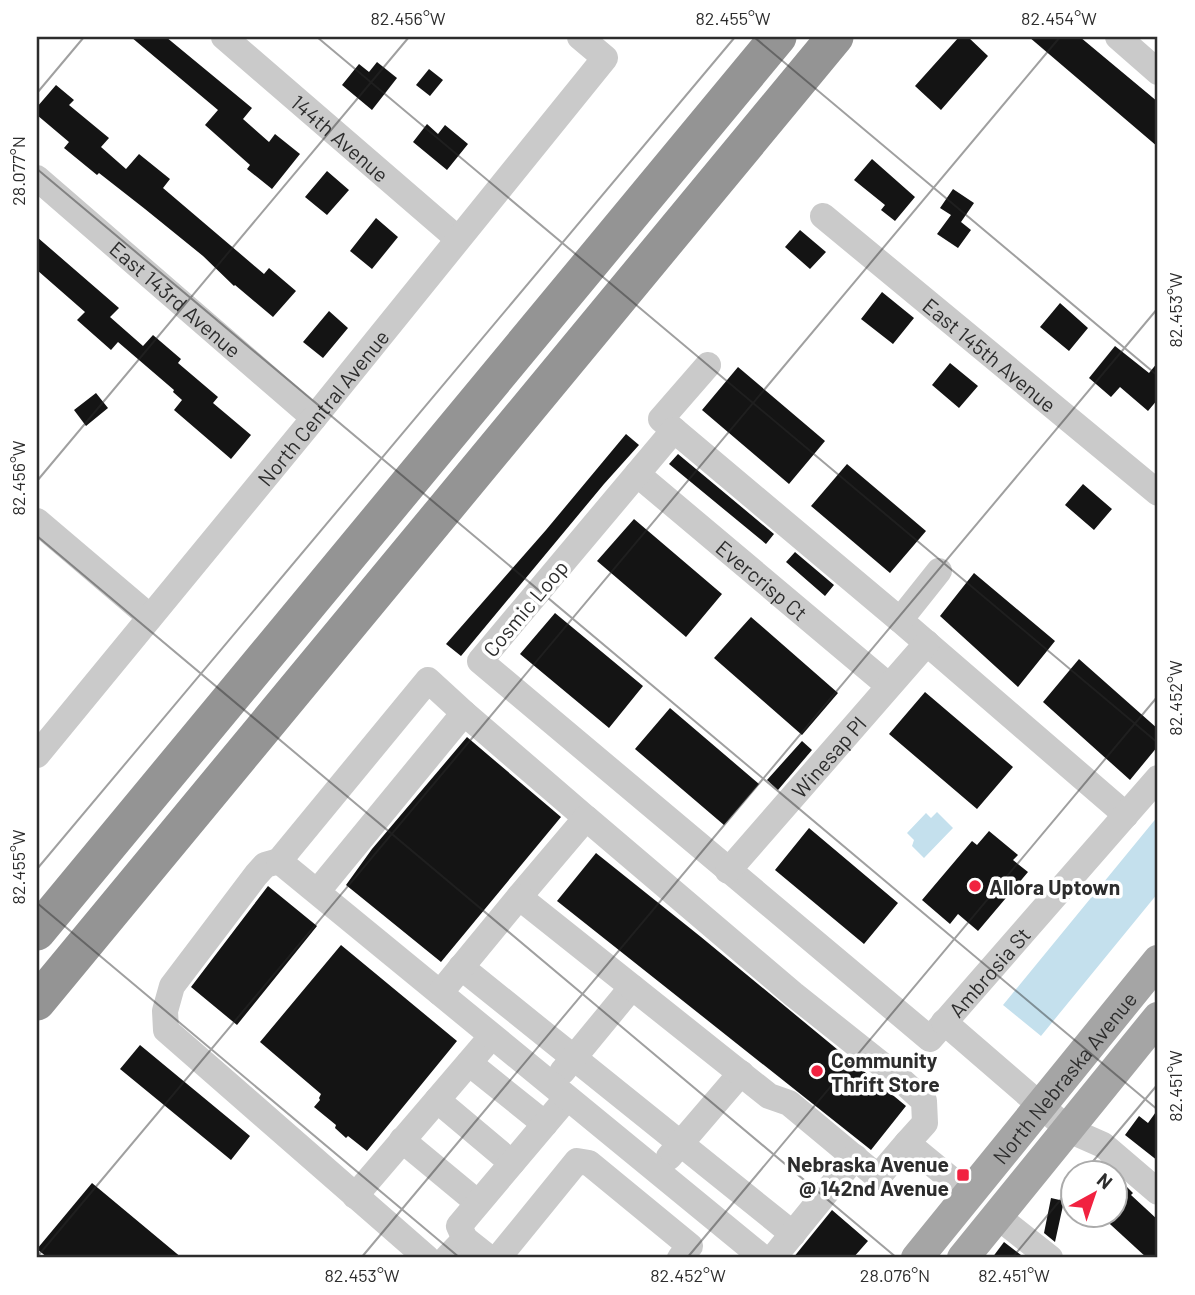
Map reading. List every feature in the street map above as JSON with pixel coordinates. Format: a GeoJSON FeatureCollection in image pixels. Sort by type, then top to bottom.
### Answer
{"type":"FeatureCollection","features":[{"type":"Feature","properties":{"kind":"highway"},"geometry":{"type":"LineString","coordinates":[[37,932],[778,37]]}},
{"type":"Feature","properties":{"kind":"highway"},"geometry":{"type":"LineString","coordinates":[[37,1002],[835,37]]}},
{"type":"Feature","properties":{"kind":"main road","name":"North Nebraska Avenue"},"geometry":{"type":"LineString","coordinates":[[917,1258],[1158,961]]}},
{"type":"Feature","properties":{"kind":"main road","name":"North Nebraska Avenue"},"geometry":{"type":"LineString","coordinates":[[963,1258],[1158,1018]]}},
{"type":"Feature","properties":{"kind":"street","name":"144th Avenue"},"geometry":{"type":"LineString","coordinates":[[223,37],[458,239]]}},
{"type":"Feature","properties":{"kind":"street","name":"North Central Avenue"},"geometry":{"type":"LineString","coordinates":[[37,755],[605,58],[580,37]]}},
{"type":"Feature","properties":{"kind":"street"},"geometry":{"type":"LineString","coordinates":[[1118,37],[1158,72]]}},
{"type":"Feature","properties":{"kind":"street","name":"East 143rd Avenue"},"geometry":{"type":"LineString","coordinates":[[37,178],[314,418]]}},
{"type":"Feature","properties":{"kind":"street","name":"East 145th Avenue"},"geometry":{"type":"LineString","coordinates":[[823,216],[1158,493]]}},
{"type":"Feature","properties":{"kind":"street"},"geometry":{"type":"LineString","coordinates":[[708,365],[661,419],[1126,815]]}},
{"type":"Feature","properties":{"kind":"street","name":"Cosmic Loop"},"geometry":{"type":"LineString","coordinates":[[674,430],[480,661],[864,984],[883,981],[900,993],[899,1013],[937,1030],[1069,1130],[1103,1144],[1158,1192]]}},
{"type":"Feature","properties":{"kind":"street","name":"Evercrisp Ct"},"geometry":{"type":"LineString","coordinates":[[637,474],[889,686]]}},
{"type":"Feature","properties":{"kind":"street"},"geometry":{"type":"LineString","coordinates":[[37,521],[150,617]]}},
{"type":"Feature","properties":{"kind":"street"},"geometry":{"type":"LineString","coordinates":[[900,620],[939,571]]}},
{"type":"Feature","properties":{"kind":"street","name":"Winesap Pl"},"geometry":{"type":"LineString","coordinates":[[728,871],[926,643]]}},
{"type":"Feature","properties":{"kind":"street"},"geometry":{"type":"LineString","coordinates":[[427,1258],[166,1030],[165,1011],[172,986],[256,874],[265,865],[279,861],[428,680],[793,994],[901,1080],[924,1101],[925,1123],[878,1177],[789,1103],[769,1096],[519,897]]}},
{"type":"Feature","properties":{"kind":"street"},"geometry":{"type":"LineString","coordinates":[[317,892],[464,713]]}},
{"type":"Feature","properties":{"kind":"street","name":"Ambrosia St"},"geometry":{"type":"LineString","coordinates":[[937,1030],[1158,778]]}},
{"type":"Feature","properties":{"kind":"street"},"geometry":{"type":"LineString","coordinates":[[440,993],[586,818]]}},
{"type":"Feature","properties":{"kind":"street"},"geometry":{"type":"LineString","coordinates":[[279,861],[763,1258]]}},
{"type":"Feature","properties":{"kind":"street"},"geometry":{"type":"LineString","coordinates":[[461,967],[793,1234]]}},
{"type":"Feature","properties":{"kind":"street"},"geometry":{"type":"LineString","coordinates":[[489,1258],[465,1238],[459,1226],[545,1124],[574,1058],[632,987]]}},
{"type":"Feature","properties":{"kind":"street"},"geometry":{"type":"LineString","coordinates":[[355,1196],[491,1037]]}},
{"type":"Feature","properties":{"kind":"street"},"geometry":{"type":"LineString","coordinates":[[469,1063],[545,1124]]}},
{"type":"Feature","properties":{"kind":"street"},"geometry":{"type":"LineString","coordinates":[[657,1172],[741,1073]]}},
{"type":"Feature","properties":{"kind":"street"},"geometry":{"type":"LineString","coordinates":[[437,1100],[512,1163]]}},
{"type":"Feature","properties":{"kind":"street"},"geometry":{"type":"LineString","coordinates":[[402,1140],[478,1203]]}},
{"type":"Feature","properties":{"kind":"street"},"geometry":{"type":"LineString","coordinates":[[907,1143],[970,1194]]}},
{"type":"Feature","properties":{"kind":"street"},"geometry":{"type":"LineString","coordinates":[[773,1258],[855,1157]]}},
{"type":"Feature","properties":{"kind":"street"},"geometry":{"type":"LineString","coordinates":[[498,1258],[577,1161],[589,1163],[692,1254],[713,1218]]}},
{"type":"Feature","properties":{"kind":"street"},"geometry":{"type":"LineString","coordinates":[[997,1216],[1049,1258]]}},
{"type":"Feature","properties":{"kind":"street"},"geometry":{"type":"LineString","coordinates":[[447,1258],[465,1238]]}},
{"type":"Feature","properties":{"kind":"water"},"geometry":{"type":"Polygon","coordinates":[[[937,812],[953,828],[924,858],[912,846],[914,840],[907,833],[926,813],[931,818],[937,812]]]}},
{"type":"Feature","properties":{"kind":"water"},"geometry":{"type":"Polygon","coordinates":[[[1158,816],[1158,893],[1041,1036],[1003,1005],[1158,816]]]}},
{"type":"Feature","properties":{"kind":"building"},"geometry":{"type":"Polygon","coordinates":[[[131,37],[166,37],[252,108],[243,119],[269,142],[275,134],[300,154],[272,189],[247,169],[250,165],[205,125],[218,110],[131,37]]]}},
{"type":"Feature","properties":{"kind":"building"},"geometry":{"type":"Polygon","coordinates":[[[959,37],[968,37],[988,56],[941,110],[915,86],[959,37]]]}},
{"type":"Feature","properties":{"kind":"building"},"geometry":{"type":"Polygon","coordinates":[[[1029,37],[1080,37],[1158,102],[1158,147],[1029,37]]]}},
{"type":"Feature","properties":{"kind":"building"},"geometry":{"type":"Polygon","coordinates":[[[377,62],[397,78],[372,110],[342,85],[359,64],[369,72],[377,62]]]}},
{"type":"Feature","properties":{"kind":"building"},"geometry":{"type":"Polygon","coordinates":[[[429,69],[443,80],[430,96],[416,85],[429,69]]]}},
{"type":"Feature","properties":{"kind":"building"},"geometry":{"type":"Polygon","coordinates":[[[56,85],[74,100],[69,105],[109,138],[101,147],[126,169],[139,154],[170,179],[163,188],[264,274],[269,268],[296,291],[273,317],[145,209],[64,148],[69,142],[37,115],[37,107],[56,85]]]}},
{"type":"Feature","properties":{"kind":"building"},"geometry":{"type":"Polygon","coordinates":[[[427,124],[438,134],[445,125],[468,144],[447,170],[413,142],[427,124]]]}},
{"type":"Feature","properties":{"kind":"building"},"geometry":{"type":"Polygon","coordinates":[[[872,159],[915,197],[895,221],[881,210],[885,205],[854,180],[872,159]]]}},
{"type":"Feature","properties":{"kind":"building"},"geometry":{"type":"Polygon","coordinates":[[[327,171],[349,190],[327,215],[305,197],[327,171]]]}},
{"type":"Feature","properties":{"kind":"building"},"geometry":{"type":"Polygon","coordinates":[[[953,189],[974,203],[961,222],[971,230],[958,248],[937,234],[951,215],[940,208],[953,189]]]}},
{"type":"Feature","properties":{"kind":"building"},"geometry":{"type":"Polygon","coordinates":[[[376,218],[398,237],[372,269],[350,251],[376,218]]]}},
{"type":"Feature","properties":{"kind":"building"},"geometry":{"type":"Polygon","coordinates":[[[800,230],[826,252],[810,269],[785,247],[800,230]]]}},
{"type":"Feature","properties":{"kind":"building"},"geometry":{"type":"Polygon","coordinates":[[[37,237],[119,308],[110,317],[143,346],[153,335],[181,359],[178,363],[218,397],[213,403],[251,435],[231,459],[174,410],[182,400],[174,390],[118,342],[111,350],[77,320],[85,312],[37,270],[37,237]]]}},
{"type":"Feature","properties":{"kind":"building"},"geometry":{"type":"Polygon","coordinates":[[[882,292],[914,318],[893,344],[861,319],[882,292]]]}},
{"type":"Feature","properties":{"kind":"building"},"geometry":{"type":"Polygon","coordinates":[[[1060,303],[1088,328],[1069,351],[1040,327],[1060,303]]]}},
{"type":"Feature","properties":{"kind":"building"},"geometry":{"type":"Polygon","coordinates":[[[329,311],[348,328],[323,358],[303,342],[329,311]]]}},
{"type":"Feature","properties":{"kind":"building"},"geometry":{"type":"Polygon","coordinates":[[[1115,346],[1149,373],[1158,362],[1158,399],[1148,411],[1120,387],[1111,397],[1089,378],[1115,346]]]}},
{"type":"Feature","properties":{"kind":"building"},"geometry":{"type":"Polygon","coordinates":[[[950,363],[978,386],[959,408],[932,385],[950,363]]]}},
{"type":"Feature","properties":{"kind":"building"},"geometry":{"type":"Polygon","coordinates":[[[738,367],[825,441],[789,484],[702,410],[738,367]]]}},
{"type":"Feature","properties":{"kind":"building"},"geometry":{"type":"Polygon","coordinates":[[[96,393],[108,408],[86,426],[74,410],[96,393]]]}},
{"type":"Feature","properties":{"kind":"building"},"geometry":{"type":"Polygon","coordinates":[[[626,434],[639,445],[461,656],[446,644],[626,434]]]}},
{"type":"Feature","properties":{"kind":"building"},"geometry":{"type":"Polygon","coordinates":[[[678,454],[774,534],[766,544],[669,464],[678,454]]]}},
{"type":"Feature","properties":{"kind":"building"},"geometry":{"type":"Polygon","coordinates":[[[847,464],[926,531],[890,573],[811,506],[847,464]]]}},
{"type":"Feature","properties":{"kind":"building"},"geometry":{"type":"Polygon","coordinates":[[[1083,484],[1112,509],[1094,530],[1065,505],[1083,484]]]}},
{"type":"Feature","properties":{"kind":"building"},"geometry":{"type":"Polygon","coordinates":[[[634,519],[722,594],[686,637],[597,561],[634,519]]]}},
{"type":"Feature","properties":{"kind":"building"},"geometry":{"type":"Polygon","coordinates":[[[795,552],[834,585],[825,596],[786,562],[795,552]]]}},
{"type":"Feature","properties":{"kind":"building"},"geometry":{"type":"Polygon","coordinates":[[[974,573],[1055,641],[1018,687],[940,616],[974,573]]]}},
{"type":"Feature","properties":{"kind":"building"},"geometry":{"type":"Polygon","coordinates":[[[555,613],[643,686],[609,728],[520,654],[555,613]]]}},
{"type":"Feature","properties":{"kind":"building"},"geometry":{"type":"Polygon","coordinates":[[[751,617],[838,693],[802,735],[714,658],[751,617]]]}},
{"type":"Feature","properties":{"kind":"building"},"geometry":{"type":"Polygon","coordinates":[[[1079,659],[1158,729],[1158,746],[1130,780],[1043,702],[1079,659]]]}},
{"type":"Feature","properties":{"kind":"building"},"geometry":{"type":"Polygon","coordinates":[[[925,692],[1013,767],[977,809],[889,734],[925,692]]]}},
{"type":"Feature","properties":{"kind":"building"},"geometry":{"type":"Polygon","coordinates":[[[670,708],[759,784],[724,825],[635,749],[670,708]]]}},
{"type":"Feature","properties":{"kind":"building"},"geometry":{"type":"Polygon","coordinates":[[[467,737],[561,817],[441,962],[346,885],[372,849],[467,737]]]}},
{"type":"Feature","properties":{"kind":"building"},"geometry":{"type":"Polygon","coordinates":[[[802,741],[812,750],[778,790],[767,780],[802,741]]]}},
{"type":"Feature","properties":{"kind":"building"},"geometry":{"type":"Polygon","coordinates":[[[809,828],[898,903],[864,944],[775,870],[809,828]]]}},
{"type":"Feature","properties":{"kind":"building","name":"Allora Uptown"},"geometry":{"type":"Polygon","coordinates":[[[989,831],[1018,855],[1013,860],[1028,872],[978,931],[958,914],[950,924],[922,900],[972,841],[977,845],[989,831]]]}},
{"type":"Feature","properties":{"kind":"building"},"geometry":{"type":"Polygon","coordinates":[[[596,853],[906,1106],[871,1150],[557,901],[596,853]]]}},
{"type":"Feature","properties":{"kind":"building"},"geometry":{"type":"Polygon","coordinates":[[[268,886],[317,926],[237,1025],[191,987],[268,886]]]}},
{"type":"Feature","properties":{"kind":"building"},"geometry":{"type":"Polygon","coordinates":[[[341,945],[457,1041],[367,1151],[348,1136],[346,1138],[335,1128],[336,1125],[314,1107],[321,1094],[260,1042],[341,945]]]}},
{"type":"Feature","properties":{"kind":"building"},"geometry":{"type":"Polygon","coordinates":[[[140,1045],[250,1136],[231,1160],[120,1069],[140,1045]]]}},
{"type":"Feature","properties":{"kind":"building"},"geometry":{"type":"Polygon","coordinates":[[[1158,1109],[1158,1161],[1125,1135],[1139,1116],[1148,1123],[1158,1109]]]}},
{"type":"Feature","properties":{"kind":"building"},"geometry":{"type":"Polygon","coordinates":[[[92,1183],[182,1258],[48,1258],[37,1249],[92,1183]]]}},
{"type":"Feature","properties":{"kind":"building"},"geometry":{"type":"Polygon","coordinates":[[[1128,1188],[1133,1193],[1131,1195],[1158,1220],[1158,1258],[1147,1258],[1114,1228],[1128,1228],[1128,1188]]]}},
{"type":"Feature","properties":{"kind":"building"},"geometry":{"type":"Polygon","coordinates":[[[1051,1198],[1058,1200],[1055,1242],[1044,1233],[1051,1198]]]}},
{"type":"Feature","properties":{"kind":"building"},"geometry":{"type":"Polygon","coordinates":[[[832,1210],[868,1241],[853,1258],[793,1258],[832,1210]]]}},
{"type":"Feature","properties":{"kind":"building"},"geometry":{"type":"Polygon","coordinates":[[[1004,1242],[1021,1255],[1025,1258],[992,1258],[1004,1242]]]}},
{"type":"Feature","properties":{"kind":"place","name":"Allora Uptown"},"geometry":{"type":"Point","coordinates":[975,886]}},
{"type":"Feature","properties":{"kind":"place","name":"Community Thrift Store"},"geometry":{"type":"Point","coordinates":[817,1071]}},
{"type":"Feature","properties":{"kind":"place","name":"Nebraska Avenue @ 142nd Avenue"},"geometry":{"type":"Point","coordinates":[963,1175]}}]}
